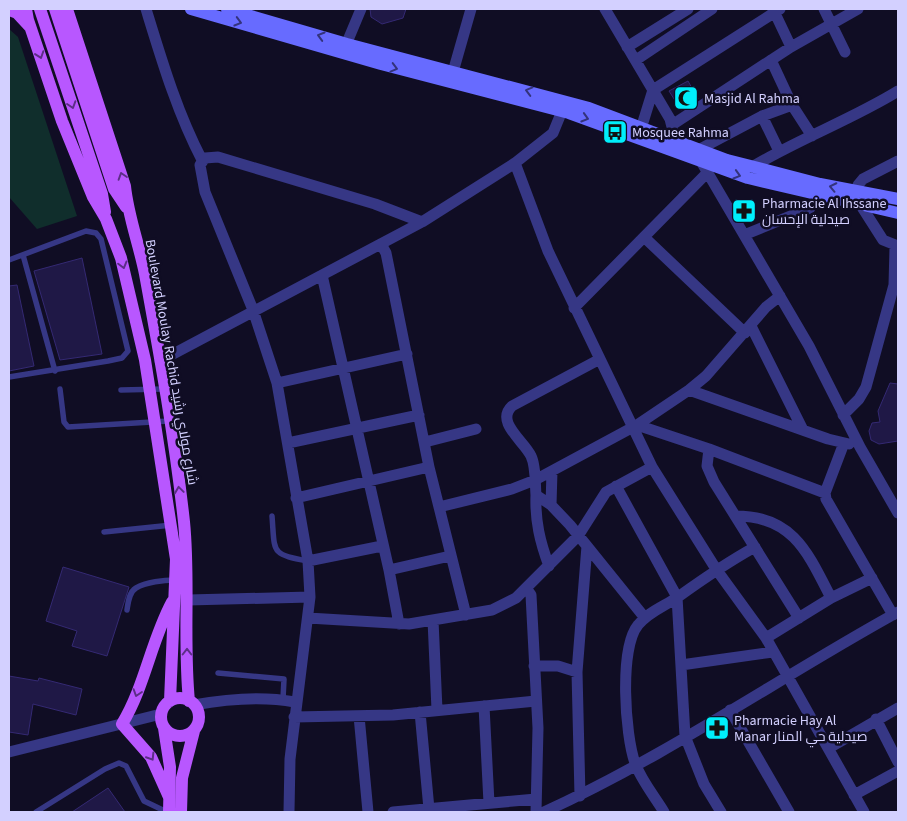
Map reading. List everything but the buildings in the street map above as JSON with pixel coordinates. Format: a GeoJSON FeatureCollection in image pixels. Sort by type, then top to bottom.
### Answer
{"type":"FeatureCollection","features":[{"type":"Feature","properties":{"kind":"main road","name":"Boulevard Moulay Rachid شارع مولاي رشيد"},"geometry":{"type":"LineString","coordinates":[[26,9],[30,27],[62,121],[93,197],[108,222],[121,258],[151,390],[178,524],[170,701]]}},
{"type":"Feature","properties":{"kind":"main road"},"geometry":{"type":"LineString","coordinates":[[40,9],[102,194],[108,222]]}},
{"type":"Feature","properties":{"kind":"main road","name":"Boulevard Moulay Rachid شارع مولاي رشيد"},"geometry":{"type":"LineString","coordinates":[[64,9],[125,186],[127,210],[140,250],[169,421],[178,524],[188,600],[192,703]]}},
{"type":"Feature","properties":{"kind":"main road"},"geometry":{"type":"LineString","coordinates":[[191,9],[563,106],[641,131],[671,137],[727,160],[898,213]]}},
{"type":"Feature","properties":{"kind":"main road"},"geometry":{"type":"LineString","coordinates":[[226,9],[344,48]]}},
{"type":"Feature","properties":{"kind":"main road"},"geometry":{"type":"LineString","coordinates":[[9,10],[17,13],[30,27]]}},
{"type":"Feature","properties":{"kind":"main road"},"geometry":{"type":"LineString","coordinates":[[671,137],[704,169],[858,200],[898,199]]}},
{"type":"Feature","properties":{"kind":"main road"},"geometry":{"type":"LineString","coordinates":[[169,797],[151,756],[122,724],[134,704],[157,633],[174,599]]}},
{"type":"Feature","properties":{"kind":"main road"},"geometry":{"type":"LineString","coordinates":[[168,812],[170,762],[161,714],[170,701],[183,698],[192,703],[199,718],[182,778],[181,812]]}},
{"type":"Feature","properties":{"kind":"main road"},"geometry":{"type":"LineString","coordinates":[[164,728],[177,736],[186,736],[194,731]]}},
{"type":"Feature","properties":{"kind":"street"},"geometry":{"type":"LineString","coordinates":[[146,9],[168,82],[187,131],[202,160],[199,169],[205,192],[253,310],[277,383],[288,443],[308,561],[310,597],[295,702],[288,812]]}},
{"type":"Feature","properties":{"kind":"street"},"geometry":{"type":"LineString","coordinates":[[344,48],[361,9]]}},
{"type":"Feature","properties":{"kind":"street"},"geometry":{"type":"LineString","coordinates":[[451,78],[471,9]]}},
{"type":"Feature","properties":{"kind":"street"},"geometry":{"type":"LineString","coordinates":[[605,9],[653,90],[671,137],[771,60],[858,9]]}},
{"type":"Feature","properties":{"kind":"street"},"geometry":{"type":"LineString","coordinates":[[627,47],[688,9]]}},
{"type":"Feature","properties":{"kind":"street"},"geometry":{"type":"LineString","coordinates":[[636,60],[712,9]]}},
{"type":"Feature","properties":{"kind":"street"},"geometry":{"type":"LineString","coordinates":[[824,9],[845,52]]}},
{"type":"Feature","properties":{"kind":"street"},"geometry":{"type":"LineString","coordinates":[[641,131],[653,90],[776,10],[791,47]]}},
{"type":"Feature","properties":{"kind":"street"},"geometry":{"type":"LineString","coordinates":[[771,60],[792,105],[812,136]]}},
{"type":"Feature","properties":{"kind":"street"},"geometry":{"type":"LineString","coordinates":[[752,167],[779,151],[844,122],[898,90]]}},
{"type":"Feature","properties":{"kind":"street"},"geometry":{"type":"LineString","coordinates":[[700,148],[762,116],[792,105]]}},
{"type":"Feature","properties":{"kind":"street"},"geometry":{"type":"LineString","coordinates":[[160,361],[422,222],[515,164],[554,133],[563,106]]}},
{"type":"Feature","properties":{"kind":"street"},"geometry":{"type":"LineString","coordinates":[[762,116],[779,151]]}},
{"type":"Feature","properties":{"kind":"street"},"geometry":{"type":"LineString","coordinates":[[202,160],[213,156],[375,204],[422,222]]}},
{"type":"Feature","properties":{"kind":"street"},"geometry":{"type":"LineString","coordinates":[[843,415],[859,399],[866,387],[894,285],[896,246],[883,240],[858,200],[858,184],[898,162]]}},
{"type":"Feature","properties":{"kind":"street"},"geometry":{"type":"LineString","coordinates":[[515,164],[548,251],[574,308],[635,426],[652,467],[716,569],[766,638],[786,677],[829,748],[864,812]]}},
{"type":"Feature","properties":{"kind":"street"},"geometry":{"type":"LineString","coordinates":[[574,308],[644,237],[704,169],[809,346],[860,447],[898,513]]}},
{"type":"Feature","properties":{"kind":"street"},"geometry":{"type":"LineString","coordinates":[[744,235],[810,208]]}},
{"type":"Feature","properties":{"kind":"street"},"geometry":{"type":"LineString","coordinates":[[644,237],[748,329],[803,430]]}},
{"type":"Feature","properties":{"kind":"street"},"geometry":{"type":"LineString","coordinates":[[381,244],[386,253],[429,467],[466,614]]}},
{"type":"Feature","properties":{"kind":"street"},"geometry":{"type":"LineString","coordinates":[[322,275],[344,366],[367,482],[389,570],[399,624]]}},
{"type":"Feature","properties":{"kind":"street"},"geometry":{"type":"LineString","coordinates":[[439,508],[512,489],[535,480],[635,426],[689,390],[718,364],[766,307],[780,296]]}},
{"type":"Feature","properties":{"kind":"street"},"geometry":{"type":"LineString","coordinates":[[277,383],[344,366],[407,354]]}},
{"type":"Feature","properties":{"kind":"street"},"geometry":{"type":"LineString","coordinates":[[549,566],[540,542],[536,519],[535,480],[531,457],[508,423],[507,412],[530,395],[600,359]]}},
{"type":"Feature","properties":{"kind":"street"},"geometry":{"type":"LineString","coordinates":[[689,390],[803,430],[860,447]]}},
{"type":"Feature","properties":{"kind":"street"},"geometry":{"type":"LineString","coordinates":[[288,443],[420,415]]}},
{"type":"Feature","properties":{"kind":"street"},"geometry":{"type":"LineString","coordinates":[[635,426],[709,449],[825,493]]}},
{"type":"Feature","properties":{"kind":"street"},"geometry":{"type":"LineString","coordinates":[[425,442],[476,429]]}},
{"type":"Feature","properties":{"kind":"street"},"geometry":{"type":"LineString","coordinates":[[544,812],[580,796],[635,765],[896,613],[829,508],[825,493],[844,443]]}},
{"type":"Feature","properties":{"kind":"street"},"geometry":{"type":"LineString","coordinates":[[709,449],[707,466],[714,482],[800,618]]}},
{"type":"Feature","properties":{"kind":"street"},"geometry":{"type":"LineString","coordinates":[[296,498],[429,467]]}},
{"type":"Feature","properties":{"kind":"street"},"geometry":{"type":"LineString","coordinates":[[308,618],[399,624],[492,610],[506,604],[526,588],[578,536],[603,495],[652,467]]}},
{"type":"Feature","properties":{"kind":"street"},"geometry":{"type":"LineString","coordinates":[[551,505],[552,472]]}},
{"type":"Feature","properties":{"kind":"street"},"geometry":{"type":"LineString","coordinates":[[616,486],[677,597],[685,736],[704,784],[720,812]]}},
{"type":"Feature","properties":{"kind":"street"},"geometry":{"type":"LineString","coordinates":[[536,495],[551,505],[645,618]]}},
{"type":"Feature","properties":{"kind":"street"},"geometry":{"type":"LineString","coordinates":[[736,516],[756,516],[791,532],[820,577],[830,598]]}},
{"type":"Feature","properties":{"kind":"street"},"geometry":{"type":"LineString","coordinates":[[308,561],[382,546]]}},
{"type":"Feature","properties":{"kind":"street"},"geometry":{"type":"LineString","coordinates":[[580,796],[577,672],[587,546]]}},
{"type":"Feature","properties":{"kind":"street"},"geometry":{"type":"LineString","coordinates":[[664,812],[635,765],[627,718],[627,661],[633,631],[645,618],[716,569],[755,547]]}},
{"type":"Feature","properties":{"kind":"street"},"geometry":{"type":"LineString","coordinates":[[389,570],[450,556]]}},
{"type":"Feature","properties":{"kind":"street"},"geometry":{"type":"LineString","coordinates":[[766,638],[830,598],[872,578]]}},
{"type":"Feature","properties":{"kind":"street"},"geometry":{"type":"LineString","coordinates":[[526,588],[531,595],[536,701],[538,753],[536,812]]}},
{"type":"Feature","properties":{"kind":"street"},"geometry":{"type":"LineString","coordinates":[[188,600],[310,597]]}},
{"type":"Feature","properties":{"kind":"street"},"geometry":{"type":"LineString","coordinates":[[433,620],[436,710]]}},
{"type":"Feature","properties":{"kind":"street"},"geometry":{"type":"LineString","coordinates":[[681,665],[773,652]]}},
{"type":"Feature","properties":{"kind":"street"},"geometry":{"type":"LineString","coordinates":[[534,666],[558,666],[577,672]]}},
{"type":"Feature","properties":{"kind":"street"},"geometry":{"type":"LineString","coordinates":[[192,703],[283,699],[295,702]]}},
{"type":"Feature","properties":{"kind":"street"},"geometry":{"type":"LineString","coordinates":[[294,717],[359,716],[420,712],[536,701]]}},
{"type":"Feature","properties":{"kind":"street"},"geometry":{"type":"LineString","coordinates":[[484,706],[489,803]]}},
{"type":"Feature","properties":{"kind":"street"},"geometry":{"type":"LineString","coordinates":[[829,748],[876,719],[898,708]]}},
{"type":"Feature","properties":{"kind":"street"},"geometry":{"type":"LineString","coordinates":[[730,710],[789,812]]}},
{"type":"Feature","properties":{"kind":"street"},"geometry":{"type":"LineString","coordinates":[[420,712],[429,809]]}},
{"type":"Feature","properties":{"kind":"street"},"geometry":{"type":"LineString","coordinates":[[9,752],[161,714]]}},
{"type":"Feature","properties":{"kind":"street"},"geometry":{"type":"LineString","coordinates":[[359,716],[368,812]]}},
{"type":"Feature","properties":{"kind":"street"},"geometry":{"type":"LineString","coordinates":[[876,719],[898,762]]}},
{"type":"Feature","properties":{"kind":"street"},"geometry":{"type":"LineString","coordinates":[[854,795],[898,772]]}},
{"type":"Feature","properties":{"kind":"street"},"geometry":{"type":"LineString","coordinates":[[399,812],[536,798]]}},
{"type":"Feature","properties":{"kind":"lane"},"geometry":{"type":"LineString","coordinates":[[9,260],[86,231],[91,231],[108,222]]}},
{"type":"Feature","properties":{"kind":"lane"},"geometry":{"type":"LineString","coordinates":[[91,231],[101,239],[127,345],[126,355]]}},
{"type":"Feature","properties":{"kind":"lane"},"geometry":{"type":"LineString","coordinates":[[23,255],[54,371]]}},
{"type":"Feature","properties":{"kind":"lane"},"geometry":{"type":"LineString","coordinates":[[9,377],[108,361],[143,352]]}},
{"type":"Feature","properties":{"kind":"lane"},"geometry":{"type":"LineString","coordinates":[[60,389],[64,422],[68,427],[169,421]]}},
{"type":"Feature","properties":{"kind":"lane"},"geometry":{"type":"LineString","coordinates":[[121,390],[164,389]]}},
{"type":"Feature","properties":{"kind":"lane"},"geometry":{"type":"LineString","coordinates":[[272,516],[277,552],[282,556],[308,561]]}},
{"type":"Feature","properties":{"kind":"lane"},"geometry":{"type":"LineString","coordinates":[[104,532],[178,524]]}},
{"type":"Feature","properties":{"kind":"lane"},"geometry":{"type":"LineString","coordinates":[[127,610],[130,596],[135,588],[164,580],[175,580]]}},
{"type":"Feature","properties":{"kind":"lane"},"geometry":{"type":"LineString","coordinates":[[218,673],[284,679],[283,699]]}},
{"type":"Feature","properties":{"kind":"lane"},"geometry":{"type":"LineString","coordinates":[[36,812],[105,769],[119,763],[126,766],[144,801],[168,812]]}},
{"type":"Feature","properties":{"kind":"green space"},"geometry":{"type":"Polygon","coordinates":[[[9,29],[18,37],[77,216],[37,229],[9,197],[9,29]]]}},
{"type":"Feature","properties":{"kind":"place","name":"Masjid Al Rahma"},"geometry":{"type":"Point","coordinates":[686,98]}},
{"type":"Feature","properties":{"kind":"place","name":"Mosquee Rahma"},"geometry":{"type":"Point","coordinates":[615,132]}},
{"type":"Feature","properties":{"kind":"place","name":"Pharmacie Al Ihssane صيدلية الإحسان"},"geometry":{"type":"Point","coordinates":[744,211]}},
{"type":"Feature","properties":{"kind":"place","name":"Pharmacie Hay Al Manar صيدلية حي المنار"},"geometry":{"type":"Point","coordinates":[717,728]}}]}
